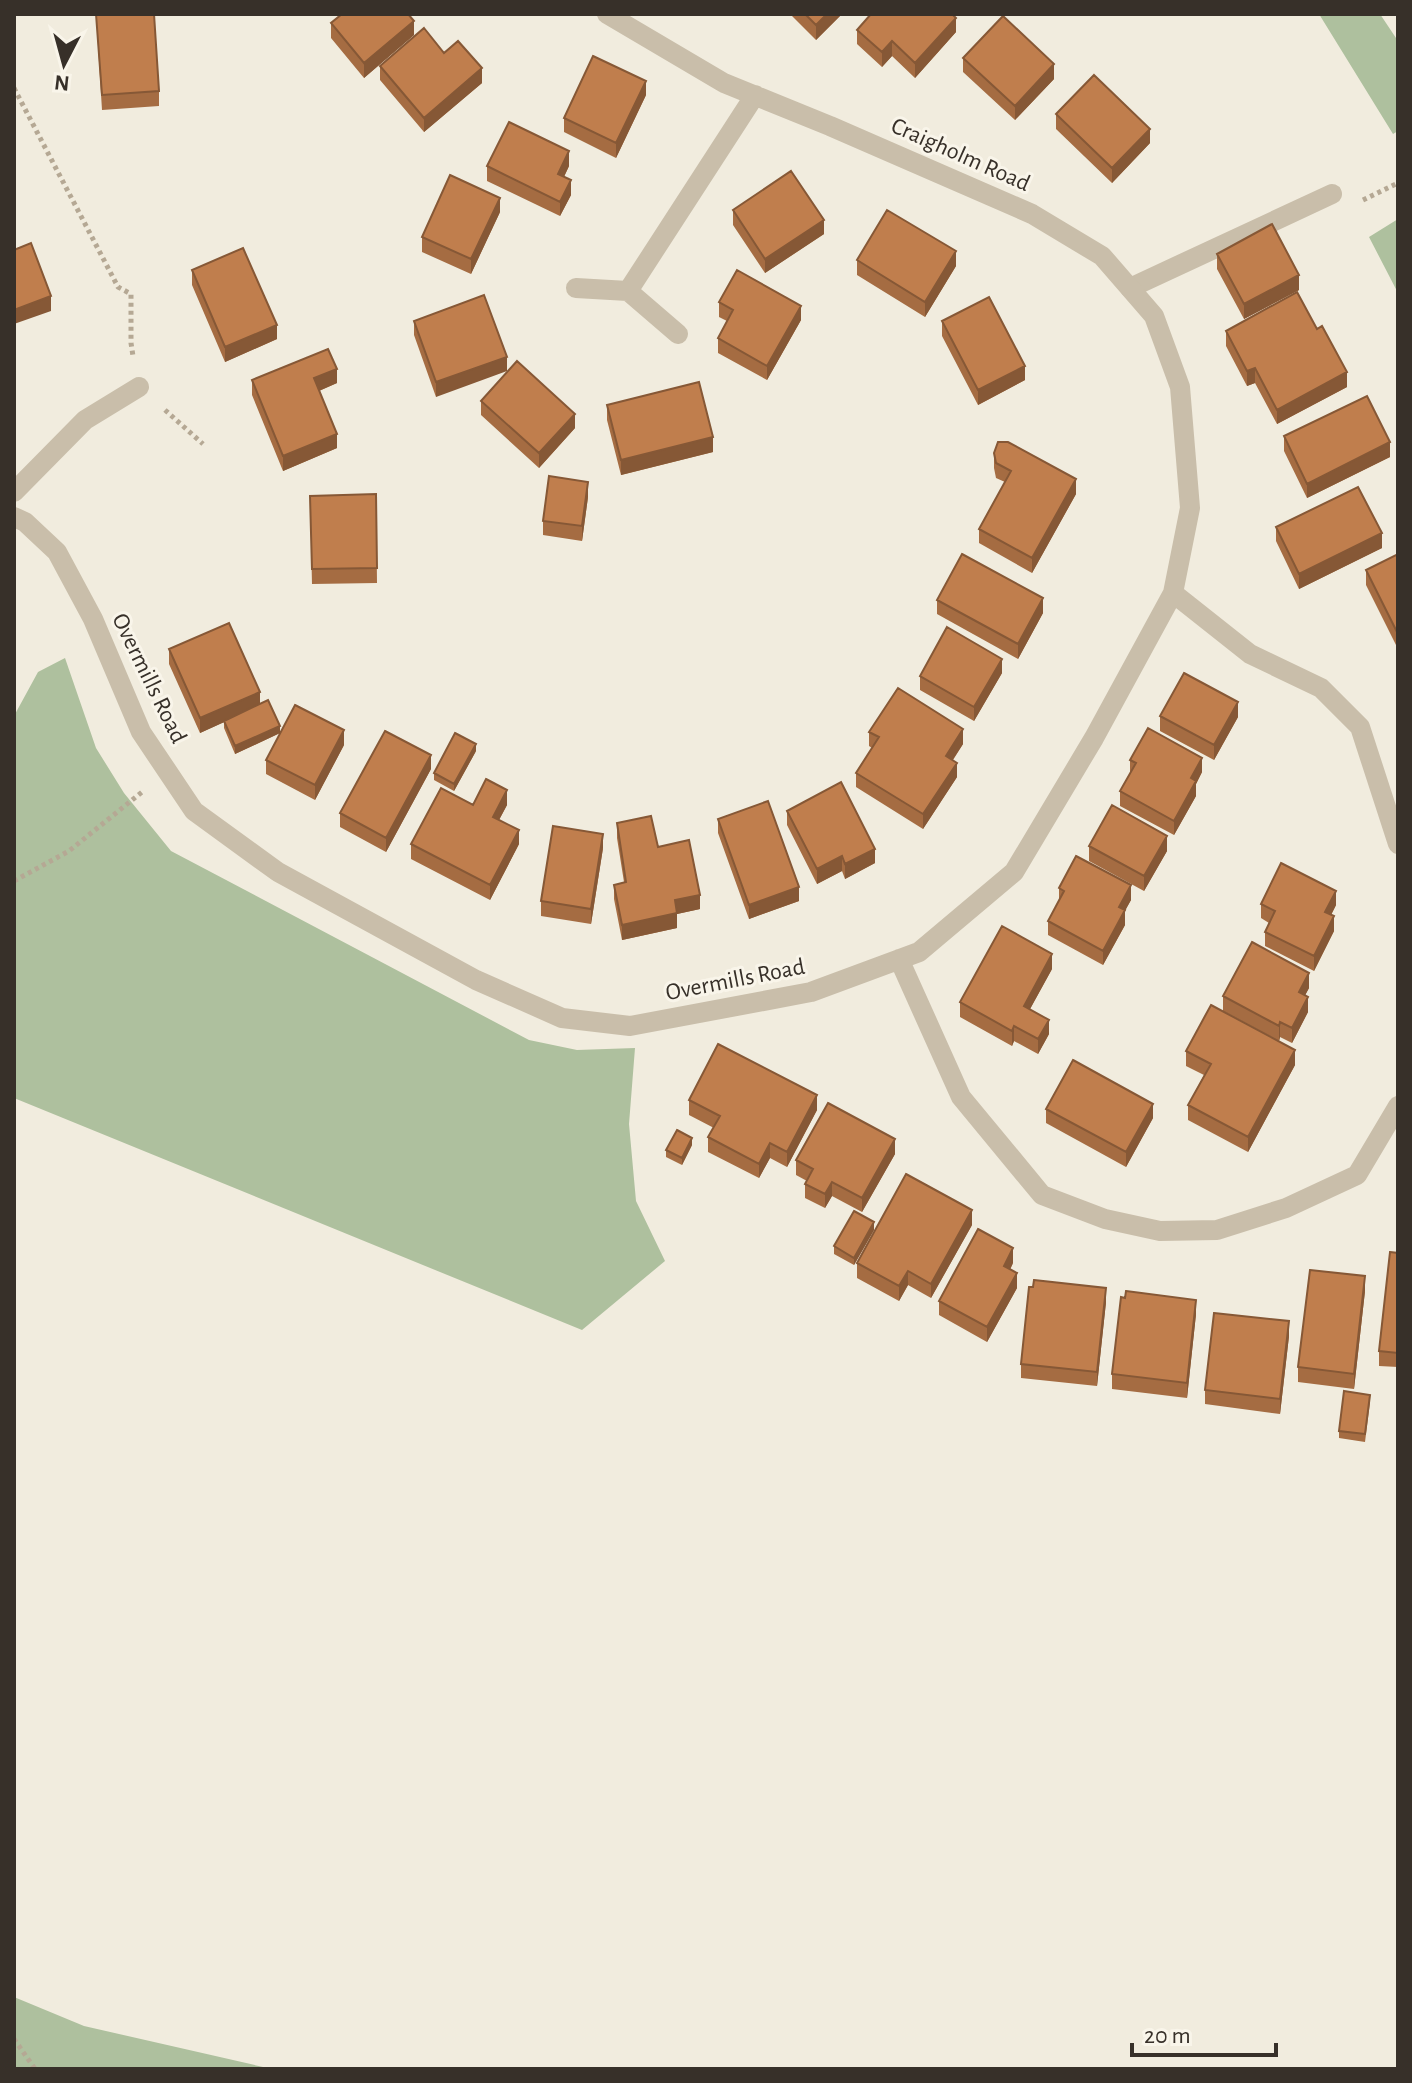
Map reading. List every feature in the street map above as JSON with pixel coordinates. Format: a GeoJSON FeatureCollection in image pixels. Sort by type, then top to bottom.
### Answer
{"type":"FeatureCollection","features":[{"type":"Feature","properties":{"kind":"street","name":"Craigholm Road"},"geometry":{"type":"LineString","coordinates":[[607,14],[724,83],[1032,214],[1102,256],[1130,288]]}},
{"type":"Feature","properties":{"kind":"street"},"geometry":{"type":"LineString","coordinates":[[628,291],[755,95]]}},
{"type":"Feature","properties":{"kind":"street"},"geometry":{"type":"LineString","coordinates":[[1130,288],[1332,194]]}},
{"type":"Feature","properties":{"kind":"street"},"geometry":{"type":"LineString","coordinates":[[576,288],[628,291],[678,334]]}},
{"type":"Feature","properties":{"kind":"street","name":"Overmills Road"},"geometry":{"type":"LineString","coordinates":[[14,517],[25,522],[57,552],[93,619],[141,732],[194,811],[278,872],[476,980],[562,1018],[630,1026],[811,992],[919,952],[1014,872],[1094,738],[1173,593],[1190,508],[1180,387],[1154,316],[1130,288]]}},
{"type":"Feature","properties":{"kind":"street"},"geometry":{"type":"LineString","coordinates":[[14,492],[85,420],[139,387]]}},
{"type":"Feature","properties":{"kind":"street"},"geometry":{"type":"LineString","coordinates":[[1173,593],[1250,654],[1321,688],[1360,727],[1398,844]]}},
{"type":"Feature","properties":{"kind":"street"},"geometry":{"type":"LineString","coordinates":[[899,959],[961,1097],[1042,1195],[1105,1219],[1160,1231],[1217,1230],[1286,1208],[1357,1175],[1398,1106]]}},
{"type":"Feature","properties":{"kind":"path"},"geometry":{"type":"LineString","coordinates":[[14,88],[118,287],[131,294],[131,343],[139,387],[203,444]]}},
{"type":"Feature","properties":{"kind":"path"},"geometry":{"type":"LineString","coordinates":[[14,881],[69,851],[167,771]]}},
{"type":"Feature","properties":{"kind":"path"},"geometry":{"type":"LineString","coordinates":[[14,2039],[35,2069]]}},
{"type":"Feature","properties":{"kind":"green space"},"geometry":{"type":"Polygon","coordinates":[[[1319,14],[1380,14],[1398,41],[1398,131],[1393,134],[1319,14]]]}},
{"type":"Feature","properties":{"kind":"green space"},"geometry":{"type":"Polygon","coordinates":[[[1398,219],[1398,293],[1369,237],[1398,219]]]}},
{"type":"Feature","properties":{"kind":"green space"},"geometry":{"type":"Polygon","coordinates":[[[65,658],[96,748],[124,793],[171,851],[529,1040],[577,1050],[635,1048],[629,1124],[636,1201],[665,1261],[582,1330],[14,1098],[14,716],[38,672],[65,658]]]}},
{"type":"Feature","properties":{"kind":"green space"},"geometry":{"type":"Polygon","coordinates":[[[14,1997],[84,2026],[272,2069],[14,2069],[14,1997]]]}},
{"type":"Feature","properties":{"kind":"building"},"geometry":{"type":"Polygon","coordinates":[[[96,14],[154,14],[159,91],[102,95],[96,14]]]}},
{"type":"Feature","properties":{"kind":"building"},"geometry":{"type":"Polygon","coordinates":[[[342,14],[408,14],[414,21],[364,63],[331,23],[342,14]]]}},
{"type":"Feature","properties":{"kind":"building"},"geometry":{"type":"Polygon","coordinates":[[[805,14],[827,14],[816,25],[805,14]]]}},
{"type":"Feature","properties":{"kind":"building"},"geometry":{"type":"Polygon","coordinates":[[[871,14],[952,14],[956,18],[915,63],[892,41],[882,52],[857,30],[871,14]]]}},
{"type":"Feature","properties":{"kind":"building"},"geometry":{"type":"Polygon","coordinates":[[[1003,16],[1054,64],[1015,106],[963,58],[1003,16]]]}},
{"type":"Feature","properties":{"kind":"building"},"geometry":{"type":"Polygon","coordinates":[[[424,28],[444,53],[458,41],[482,68],[424,118],[380,66],[424,28]]]}},
{"type":"Feature","properties":{"kind":"building"},"geometry":{"type":"Polygon","coordinates":[[[593,56],[646,81],[616,143],[564,118],[593,56]]]}},
{"type":"Feature","properties":{"kind":"building"},"geometry":{"type":"Polygon","coordinates":[[[1094,75],[1150,129],[1112,168],[1056,114],[1094,75]]]}},
{"type":"Feature","properties":{"kind":"building"},"geometry":{"type":"Polygon","coordinates":[[[509,122],[569,151],[558,174],[571,180],[560,202],[487,166],[509,122]]]}},
{"type":"Feature","properties":{"kind":"building"},"geometry":{"type":"Polygon","coordinates":[[[791,171],[824,220],[765,259],[733,210],[791,171]]]}},
{"type":"Feature","properties":{"kind":"building"},"geometry":{"type":"Polygon","coordinates":[[[450,175],[500,198],[471,259],[422,237],[450,175]]]}},
{"type":"Feature","properties":{"kind":"building"},"geometry":{"type":"Polygon","coordinates":[[[887,210],[956,251],[925,302],[857,260],[887,210]]]}},
{"type":"Feature","properties":{"kind":"building"},"geometry":{"type":"Polygon","coordinates":[[[1272,224],[1299,275],[1244,304],[1217,254],[1272,224]]]}},
{"type":"Feature","properties":{"kind":"building"},"geometry":{"type":"Polygon","coordinates":[[[31,243],[51,296],[14,310],[14,250],[31,243]]]}},
{"type":"Feature","properties":{"kind":"building"},"geometry":{"type":"Polygon","coordinates":[[[243,248],[277,325],[225,347],[192,270],[243,248]]]}},
{"type":"Feature","properties":{"kind":"building"},"geometry":{"type":"Polygon","coordinates":[[[737,270],[801,306],[767,366],[718,338],[733,310],[719,302],[737,270]]]}},
{"type":"Feature","properties":{"kind":"building"},"geometry":{"type":"Polygon","coordinates":[[[1297,292],[1317,329],[1322,326],[1347,372],[1277,410],[1255,368],[1247,371],[1226,331],[1297,292]]]}},
{"type":"Feature","properties":{"kind":"building"},"geometry":{"type":"Polygon","coordinates":[[[484,295],[507,357],[436,382],[414,321],[484,295]]]}},
{"type":"Feature","properties":{"kind":"building"},"geometry":{"type":"Polygon","coordinates":[[[989,297],[1025,366],[978,390],[942,321],[989,297]]]}},
{"type":"Feature","properties":{"kind":"building"},"geometry":{"type":"Polygon","coordinates":[[[328,349],[337,369],[314,378],[337,434],[283,456],[252,380],[328,349]]]}},
{"type":"Feature","properties":{"kind":"building"},"geometry":{"type":"Polygon","coordinates":[[[517,361],[575,414],[539,453],[481,401],[517,361]]]}},
{"type":"Feature","properties":{"kind":"building"},"geometry":{"type":"Polygon","coordinates":[[[699,382],[713,437],[621,460],[607,405],[699,382]]]}},
{"type":"Feature","properties":{"kind":"building"},"geometry":{"type":"Polygon","coordinates":[[[1367,396],[1390,442],[1307,484],[1284,436],[1367,396]]]}},
{"type":"Feature","properties":{"kind":"building"},"geometry":{"type":"Polygon","coordinates":[[[998,442],[1008,442],[1076,479],[1032,558],[979,529],[1011,471],[996,463],[994,453],[998,442]]]}},
{"type":"Feature","properties":{"kind":"building"},"geometry":{"type":"Polygon","coordinates":[[[549,476],[588,482],[582,526],[543,521],[549,476]]]}},
{"type":"Feature","properties":{"kind":"building"},"geometry":{"type":"Polygon","coordinates":[[[1358,487],[1382,533],[1299,574],[1276,527],[1358,487]]]}},
{"type":"Feature","properties":{"kind":"building"},"geometry":{"type":"Polygon","coordinates":[[[376,494],[377,568],[312,569],[310,496],[376,494]]]}},
{"type":"Feature","properties":{"kind":"building"},"geometry":{"type":"Polygon","coordinates":[[[962,554],[1043,598],[1018,644],[937,600],[962,554]]]}},
{"type":"Feature","properties":{"kind":"building"},"geometry":{"type":"Polygon","coordinates":[[[1398,554],[1398,634],[1366,570],[1398,554]]]}},
{"type":"Feature","properties":{"kind":"building"},"geometry":{"type":"Polygon","coordinates":[[[229,623],[260,692],[200,718],[169,649],[229,623]]]}},
{"type":"Feature","properties":{"kind":"building"},"geometry":{"type":"Polygon","coordinates":[[[947,627],[1002,659],[974,707],[920,676],[947,627]]]}},
{"type":"Feature","properties":{"kind":"building"},"geometry":{"type":"Polygon","coordinates":[[[1184,673],[1238,702],[1214,745],[1160,716],[1184,673]]]}},
{"type":"Feature","properties":{"kind":"building"},"geometry":{"type":"Polygon","coordinates":[[[898,688],[963,729],[946,756],[957,763],[923,814],[856,773],[879,737],[869,732],[898,688]]]}},
{"type":"Feature","properties":{"kind":"building"},"geometry":{"type":"Polygon","coordinates":[[[268,700],[280,726],[235,746],[224,721],[268,700]]]}},
{"type":"Feature","properties":{"kind":"building"},"geometry":{"type":"Polygon","coordinates":[[[295,705],[344,730],[315,785],[266,760],[295,705]]]}},
{"type":"Feature","properties":{"kind":"building"},"geometry":{"type":"Polygon","coordinates":[[[1148,728],[1202,758],[1191,778],[1196,781],[1174,821],[1120,791],[1136,763],[1130,760],[1148,728]]]}},
{"type":"Feature","properties":{"kind":"building"},"geometry":{"type":"Polygon","coordinates":[[[385,731],[431,755],[386,838],[340,813],[385,731]]]}},
{"type":"Feature","properties":{"kind":"building"},"geometry":{"type":"Polygon","coordinates":[[[455,733],[476,744],[454,784],[434,773],[455,733]]]}},
{"type":"Feature","properties":{"kind":"building"},"geometry":{"type":"Polygon","coordinates":[[[486,779],[507,790],[493,817],[519,830],[490,885],[411,844],[441,788],[473,805],[486,779]]]}},
{"type":"Feature","properties":{"kind":"building"},"geometry":{"type":"Polygon","coordinates":[[[841,782],[875,849],[845,864],[842,856],[817,869],[787,811],[841,782]]]}},
{"type":"Feature","properties":{"kind":"building"},"geometry":{"type":"Polygon","coordinates":[[[768,801],[799,887],[749,905],[718,819],[768,801]]]}},
{"type":"Feature","properties":{"kind":"building"},"geometry":{"type":"Polygon","coordinates":[[[1112,805],[1167,836],[1144,876],[1089,846],[1112,805]]]}},
{"type":"Feature","properties":{"kind":"building"},"geometry":{"type":"Polygon","coordinates":[[[651,816],[658,847],[689,840],[700,895],[675,900],[677,913],[622,925],[614,885],[626,882],[617,823],[651,816]]]}},
{"type":"Feature","properties":{"kind":"building"},"geometry":{"type":"Polygon","coordinates":[[[553,826],[603,834],[591,909],[541,901],[553,826]]]}},
{"type":"Feature","properties":{"kind":"building"},"geometry":{"type":"Polygon","coordinates":[[[1076,856],[1131,885],[1119,907],[1125,910],[1103,951],[1048,921],[1064,891],[1059,888],[1076,856]]]}},
{"type":"Feature","properties":{"kind":"building"},"geometry":{"type":"Polygon","coordinates":[[[1281,863],[1336,891],[1325,912],[1334,916],[1314,956],[1265,932],[1275,911],[1261,904],[1281,863]]]}},
{"type":"Feature","properties":{"kind":"building"},"geometry":{"type":"Polygon","coordinates":[[[1002,926],[1052,954],[1024,1006],[1049,1020],[1038,1039],[1014,1026],[1012,1031],[960,1002],[1002,926]]]}},
{"type":"Feature","properties":{"kind":"building"},"geometry":{"type":"Polygon","coordinates":[[[1252,942],[1309,973],[1299,992],[1308,997],[1292,1028],[1280,1022],[1279,1026],[1223,996],[1252,942]]]}},
{"type":"Feature","properties":{"kind":"building"},"geometry":{"type":"Polygon","coordinates":[[[1211,1005],[1295,1050],[1248,1137],[1188,1105],[1211,1064],[1186,1051],[1211,1005]]]}},
{"type":"Feature","properties":{"kind":"building"},"geometry":{"type":"Polygon","coordinates":[[[718,1044],[817,1095],[787,1152],[770,1143],[759,1164],[708,1137],[720,1116],[689,1100],[718,1044]]]}},
{"type":"Feature","properties":{"kind":"building"},"geometry":{"type":"Polygon","coordinates":[[[1073,1060],[1153,1104],[1126,1152],[1046,1109],[1073,1060]]]}},
{"type":"Feature","properties":{"kind":"building"},"geometry":{"type":"Polygon","coordinates":[[[828,1103],[895,1139],[862,1198],[832,1182],[825,1194],[805,1184],[813,1169],[796,1160],[828,1103]]]}},
{"type":"Feature","properties":{"kind":"building"},"geometry":{"type":"Polygon","coordinates":[[[677,1130],[692,1138],[682,1158],[666,1150],[677,1130]]]}},
{"type":"Feature","properties":{"kind":"building"},"geometry":{"type":"Polygon","coordinates":[[[906,1174],[972,1210],[931,1284],[908,1271],[899,1286],[857,1263],[906,1174]]]}},
{"type":"Feature","properties":{"kind":"building"},"geometry":{"type":"Polygon","coordinates":[[[854,1211],[874,1222],[854,1258],[834,1246],[854,1211]]]}},
{"type":"Feature","properties":{"kind":"building"},"geometry":{"type":"Polygon","coordinates":[[[978,1229],[1013,1248],[1004,1266],[1017,1273],[987,1327],[939,1301],[978,1229]]]}},
{"type":"Feature","properties":{"kind":"building"},"geometry":{"type":"Polygon","coordinates":[[[1390,1252],[1398,1253],[1398,1353],[1379,1351],[1390,1252]]]}},
{"type":"Feature","properties":{"kind":"building"},"geometry":{"type":"Polygon","coordinates":[[[1310,1270],[1365,1276],[1354,1374],[1298,1367],[1310,1270]]]}},
{"type":"Feature","properties":{"kind":"building"},"geometry":{"type":"Polygon","coordinates":[[[1034,1280],[1106,1288],[1097,1372],[1021,1364],[1029,1287],[1033,1287],[1034,1280]]]}},
{"type":"Feature","properties":{"kind":"building"},"geometry":{"type":"Polygon","coordinates":[[[1126,1291],[1196,1300],[1187,1383],[1112,1374],[1121,1297],[1125,1298],[1126,1291]]]}},
{"type":"Feature","properties":{"kind":"building"},"geometry":{"type":"Polygon","coordinates":[[[1214,1313],[1289,1321],[1280,1399],[1205,1390],[1214,1313]]]}},
{"type":"Feature","properties":{"kind":"building"},"geometry":{"type":"Polygon","coordinates":[[[1344,1391],[1370,1395],[1365,1434],[1339,1431],[1344,1391]]]}}]}
